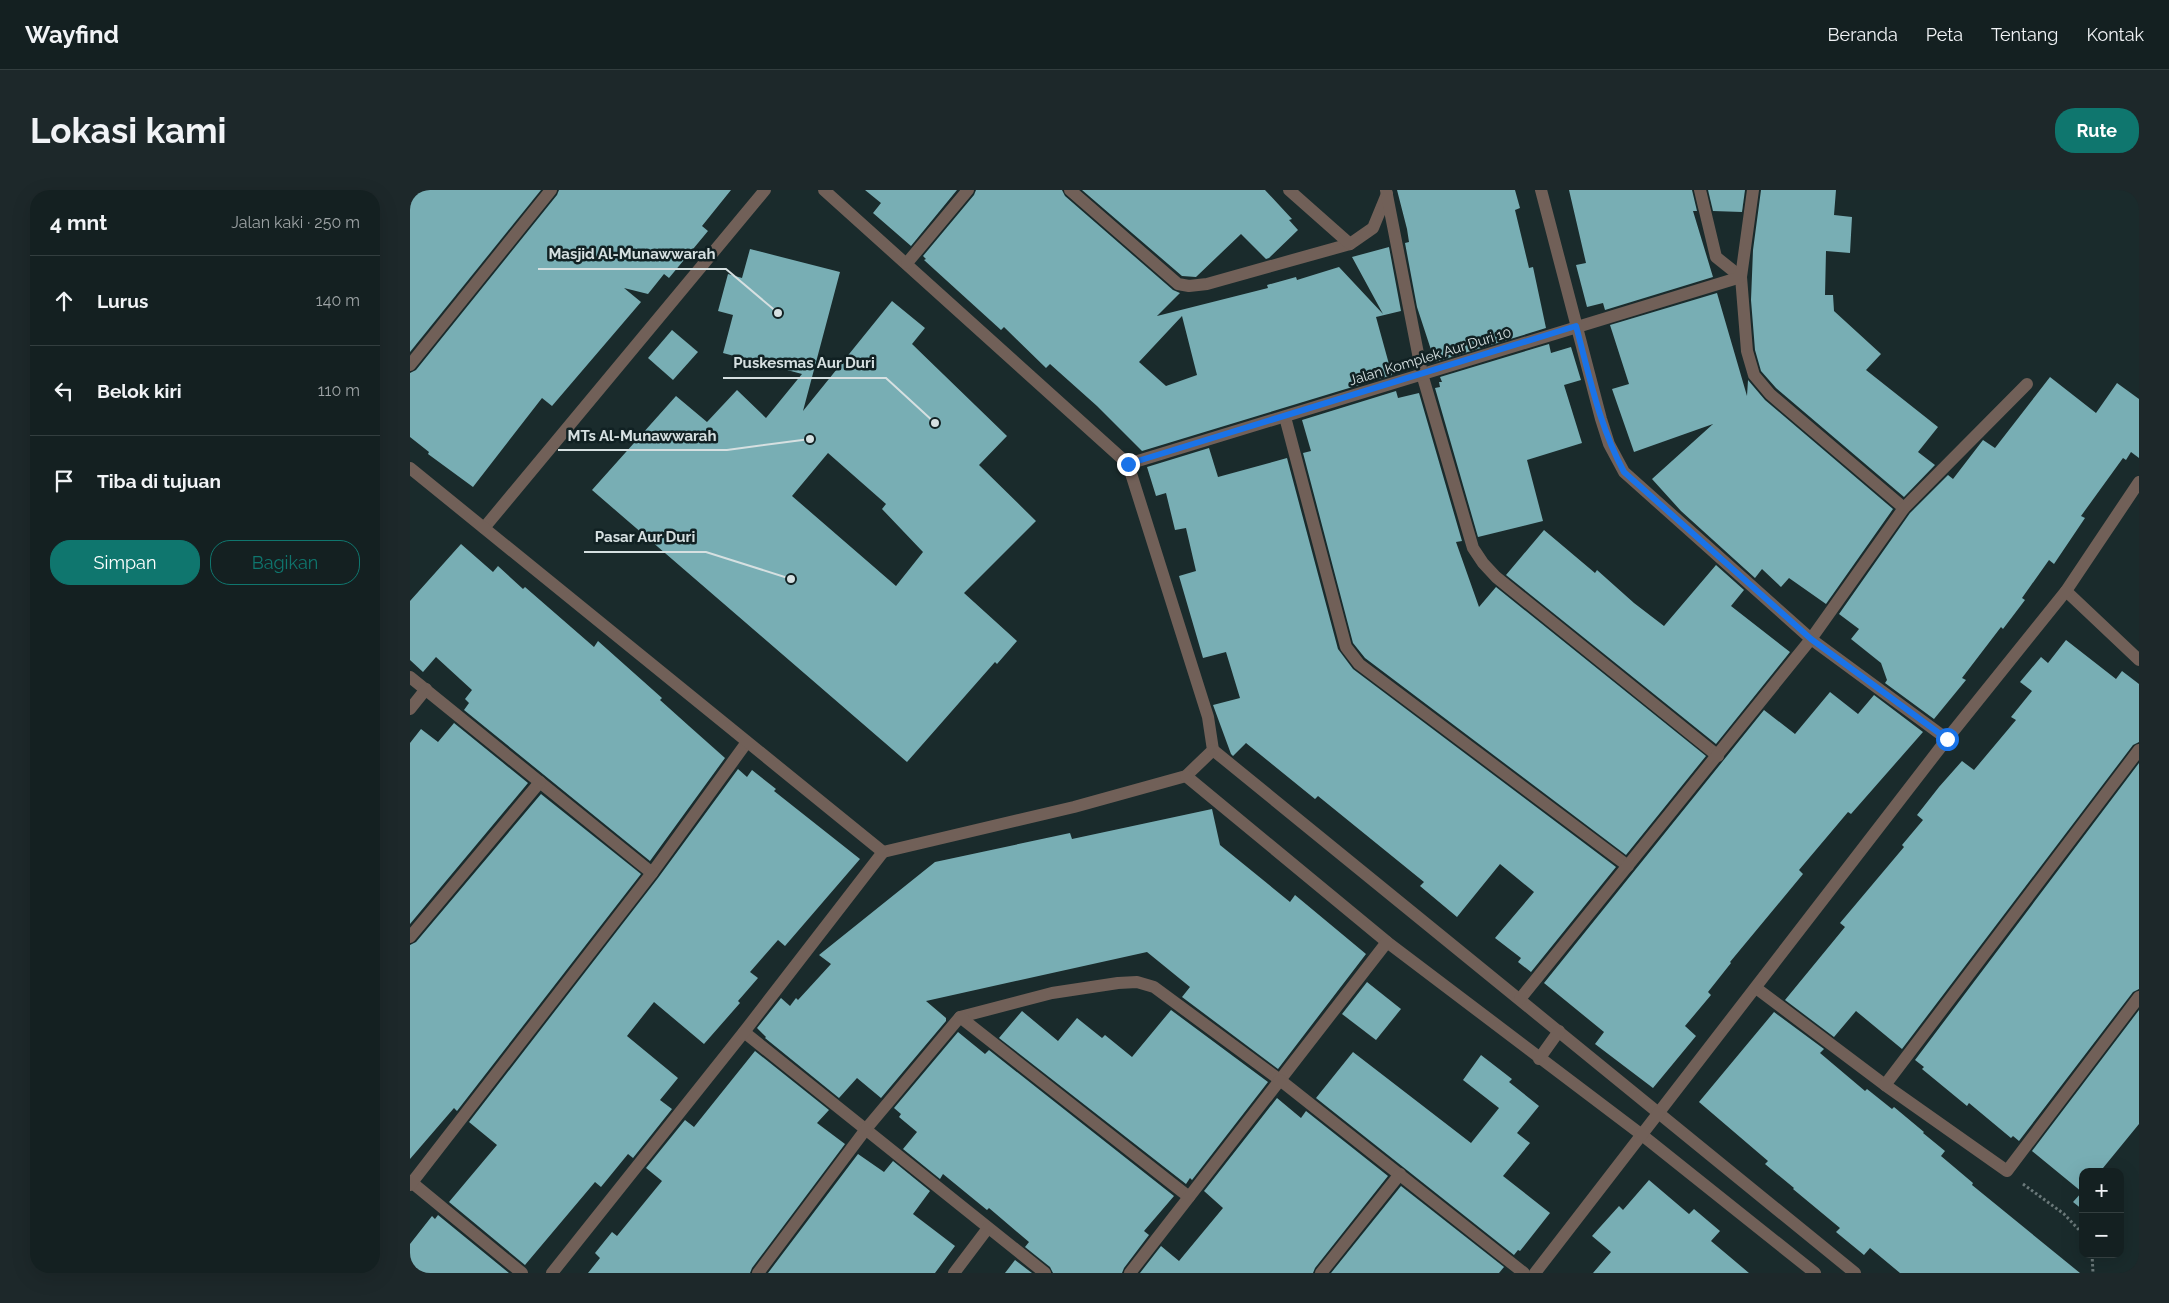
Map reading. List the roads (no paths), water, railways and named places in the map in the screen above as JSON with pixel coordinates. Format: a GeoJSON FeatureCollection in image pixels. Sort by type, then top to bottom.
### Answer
{"type":"FeatureCollection","features":[{"type":"Feature","properties":{"kind":"street"},"geometry":{"type":"LineString","coordinates":[[410,366],[551,190]]}},
{"type":"Feature","properties":{"kind":"street"},"geometry":{"type":"LineString","coordinates":[[484,528],[765,190]]}},
{"type":"Feature","properties":{"kind":"street"},"geometry":{"type":"LineString","coordinates":[[824,190],[1128,464],[1208,717],[1213,750],[1855,1273]]}},
{"type":"Feature","properties":{"kind":"street"},"geometry":{"type":"LineString","coordinates":[[907,263],[968,190]]}},
{"type":"Feature","properties":{"kind":"street"},"geometry":{"type":"LineString","coordinates":[[1070,190],[1178,284],[1188,286],[1207,284],[1350,244],[1373,228],[1386,192]]}},
{"type":"Feature","properties":{"kind":"street"},"geometry":{"type":"LineString","coordinates":[[1289,190],[1350,244]]}},
{"type":"Feature","properties":{"kind":"street"},"geometry":{"type":"LineString","coordinates":[[1541,190],[1601,419],[1609,444],[1624,472],[1811,639],[1947,739]]}},
{"type":"Feature","properties":{"kind":"street"},"geometry":{"type":"LineString","coordinates":[[1700,190],[1716,257],[1741,277]]}},
{"type":"Feature","properties":{"kind":"street"},"geometry":{"type":"LineString","coordinates":[[1753,190],[1741,277],[1747,351],[1754,375],[1770,394],[1904,508]]}},
{"type":"Feature","properties":{"kind":"street"},"geometry":{"type":"LineString","coordinates":[[1386,192],[1422,374],[1473,548],[1496,577],[1718,756]]}},
{"type":"Feature","properties":{"kind":"street","name":"Jalan Komplek Aur Duri 10"},"geometry":{"type":"LineString","coordinates":[[1128,464],[1741,277]]}},
{"type":"Feature","properties":{"kind":"street"},"geometry":{"type":"LineString","coordinates":[[1520,999],[1811,639],[1904,508],[2027,384]]}},
{"type":"Feature","properties":{"kind":"street"},"geometry":{"type":"LineString","coordinates":[[1285,417],[1346,647],[1359,664],[1628,866]]}},
{"type":"Feature","properties":{"kind":"street"},"geometry":{"type":"LineString","coordinates":[[410,468],[883,852]]}},
{"type":"Feature","properties":{"kind":"street"},"geometry":{"type":"LineString","coordinates":[[1535,1273],[1947,739],[2066,591],[2139,482]]}},
{"type":"Feature","properties":{"kind":"street"},"geometry":{"type":"LineString","coordinates":[[2066,591],[2139,660]]}},
{"type":"Feature","properties":{"kind":"street"},"geometry":{"type":"LineString","coordinates":[[410,677],[652,872]]}},
{"type":"Feature","properties":{"kind":"street"},"geometry":{"type":"LineString","coordinates":[[410,709],[426,689]]}},
{"type":"Feature","properties":{"kind":"street"},"geometry":{"type":"LineString","coordinates":[[522,1273],[410,1183],[652,872],[748,742]]}},
{"type":"Feature","properties":{"kind":"street"},"geometry":{"type":"LineString","coordinates":[[552,1273],[744,1032],[883,852],[1074,807],[1186,776],[1213,750]]}},
{"type":"Feature","properties":{"kind":"street"},"geometry":{"type":"LineString","coordinates":[[1885,1085],[2139,750]]}},
{"type":"Feature","properties":{"kind":"street"},"geometry":{"type":"LineString","coordinates":[[1186,776],[1388,942],[1540,1060],[1642,1136],[1815,1273]]}},
{"type":"Feature","properties":{"kind":"street"},"geometry":{"type":"LineString","coordinates":[[410,937],[540,782]]}},
{"type":"Feature","properties":{"kind":"street"},"geometry":{"type":"LineString","coordinates":[[1130,1273],[1388,942]]}},
{"type":"Feature","properties":{"kind":"street"},"geometry":{"type":"LineString","coordinates":[[758,1273],[866,1129],[960,1017],[1052,993],[1137,982],[1154,987],[1280,1080],[1524,1273]]}},
{"type":"Feature","properties":{"kind":"street"},"geometry":{"type":"LineString","coordinates":[[1756,988],[1885,1085],[2007,1171],[2139,997]]}},
{"type":"Feature","properties":{"kind":"street"},"geometry":{"type":"LineString","coordinates":[[960,1017],[1188,1197]]}},
{"type":"Feature","properties":{"kind":"street"},"geometry":{"type":"LineString","coordinates":[[1540,1060],[1559,1031]]}},
{"type":"Feature","properties":{"kind":"street"},"geometry":{"type":"LineString","coordinates":[[744,1032],[1044,1273]]}},
{"type":"Feature","properties":{"kind":"street"},"geometry":{"type":"LineString","coordinates":[[1321,1273],[1400,1174]]}},
{"type":"Feature","properties":{"kind":"street"},"geometry":{"type":"LineString","coordinates":[[954,1273],[988,1228]]}},
{"type":"Feature","properties":{"kind":"place","name":"Masjid Al-Munawwarah"},"geometry":{"type":"Point","coordinates":[778,313]}},
{"type":"Feature","properties":{"kind":"place","name":"Puskesmas Aur Duri"},"geometry":{"type":"Point","coordinates":[935,423]}},
{"type":"Feature","properties":{"kind":"place","name":"MTs Al-Munawwarah"},"geometry":{"type":"Point","coordinates":[810,439]}},
{"type":"Feature","properties":{"kind":"place","name":"Pasar Aur Duri"},"geometry":{"type":"Point","coordinates":[791,579]}}]}
